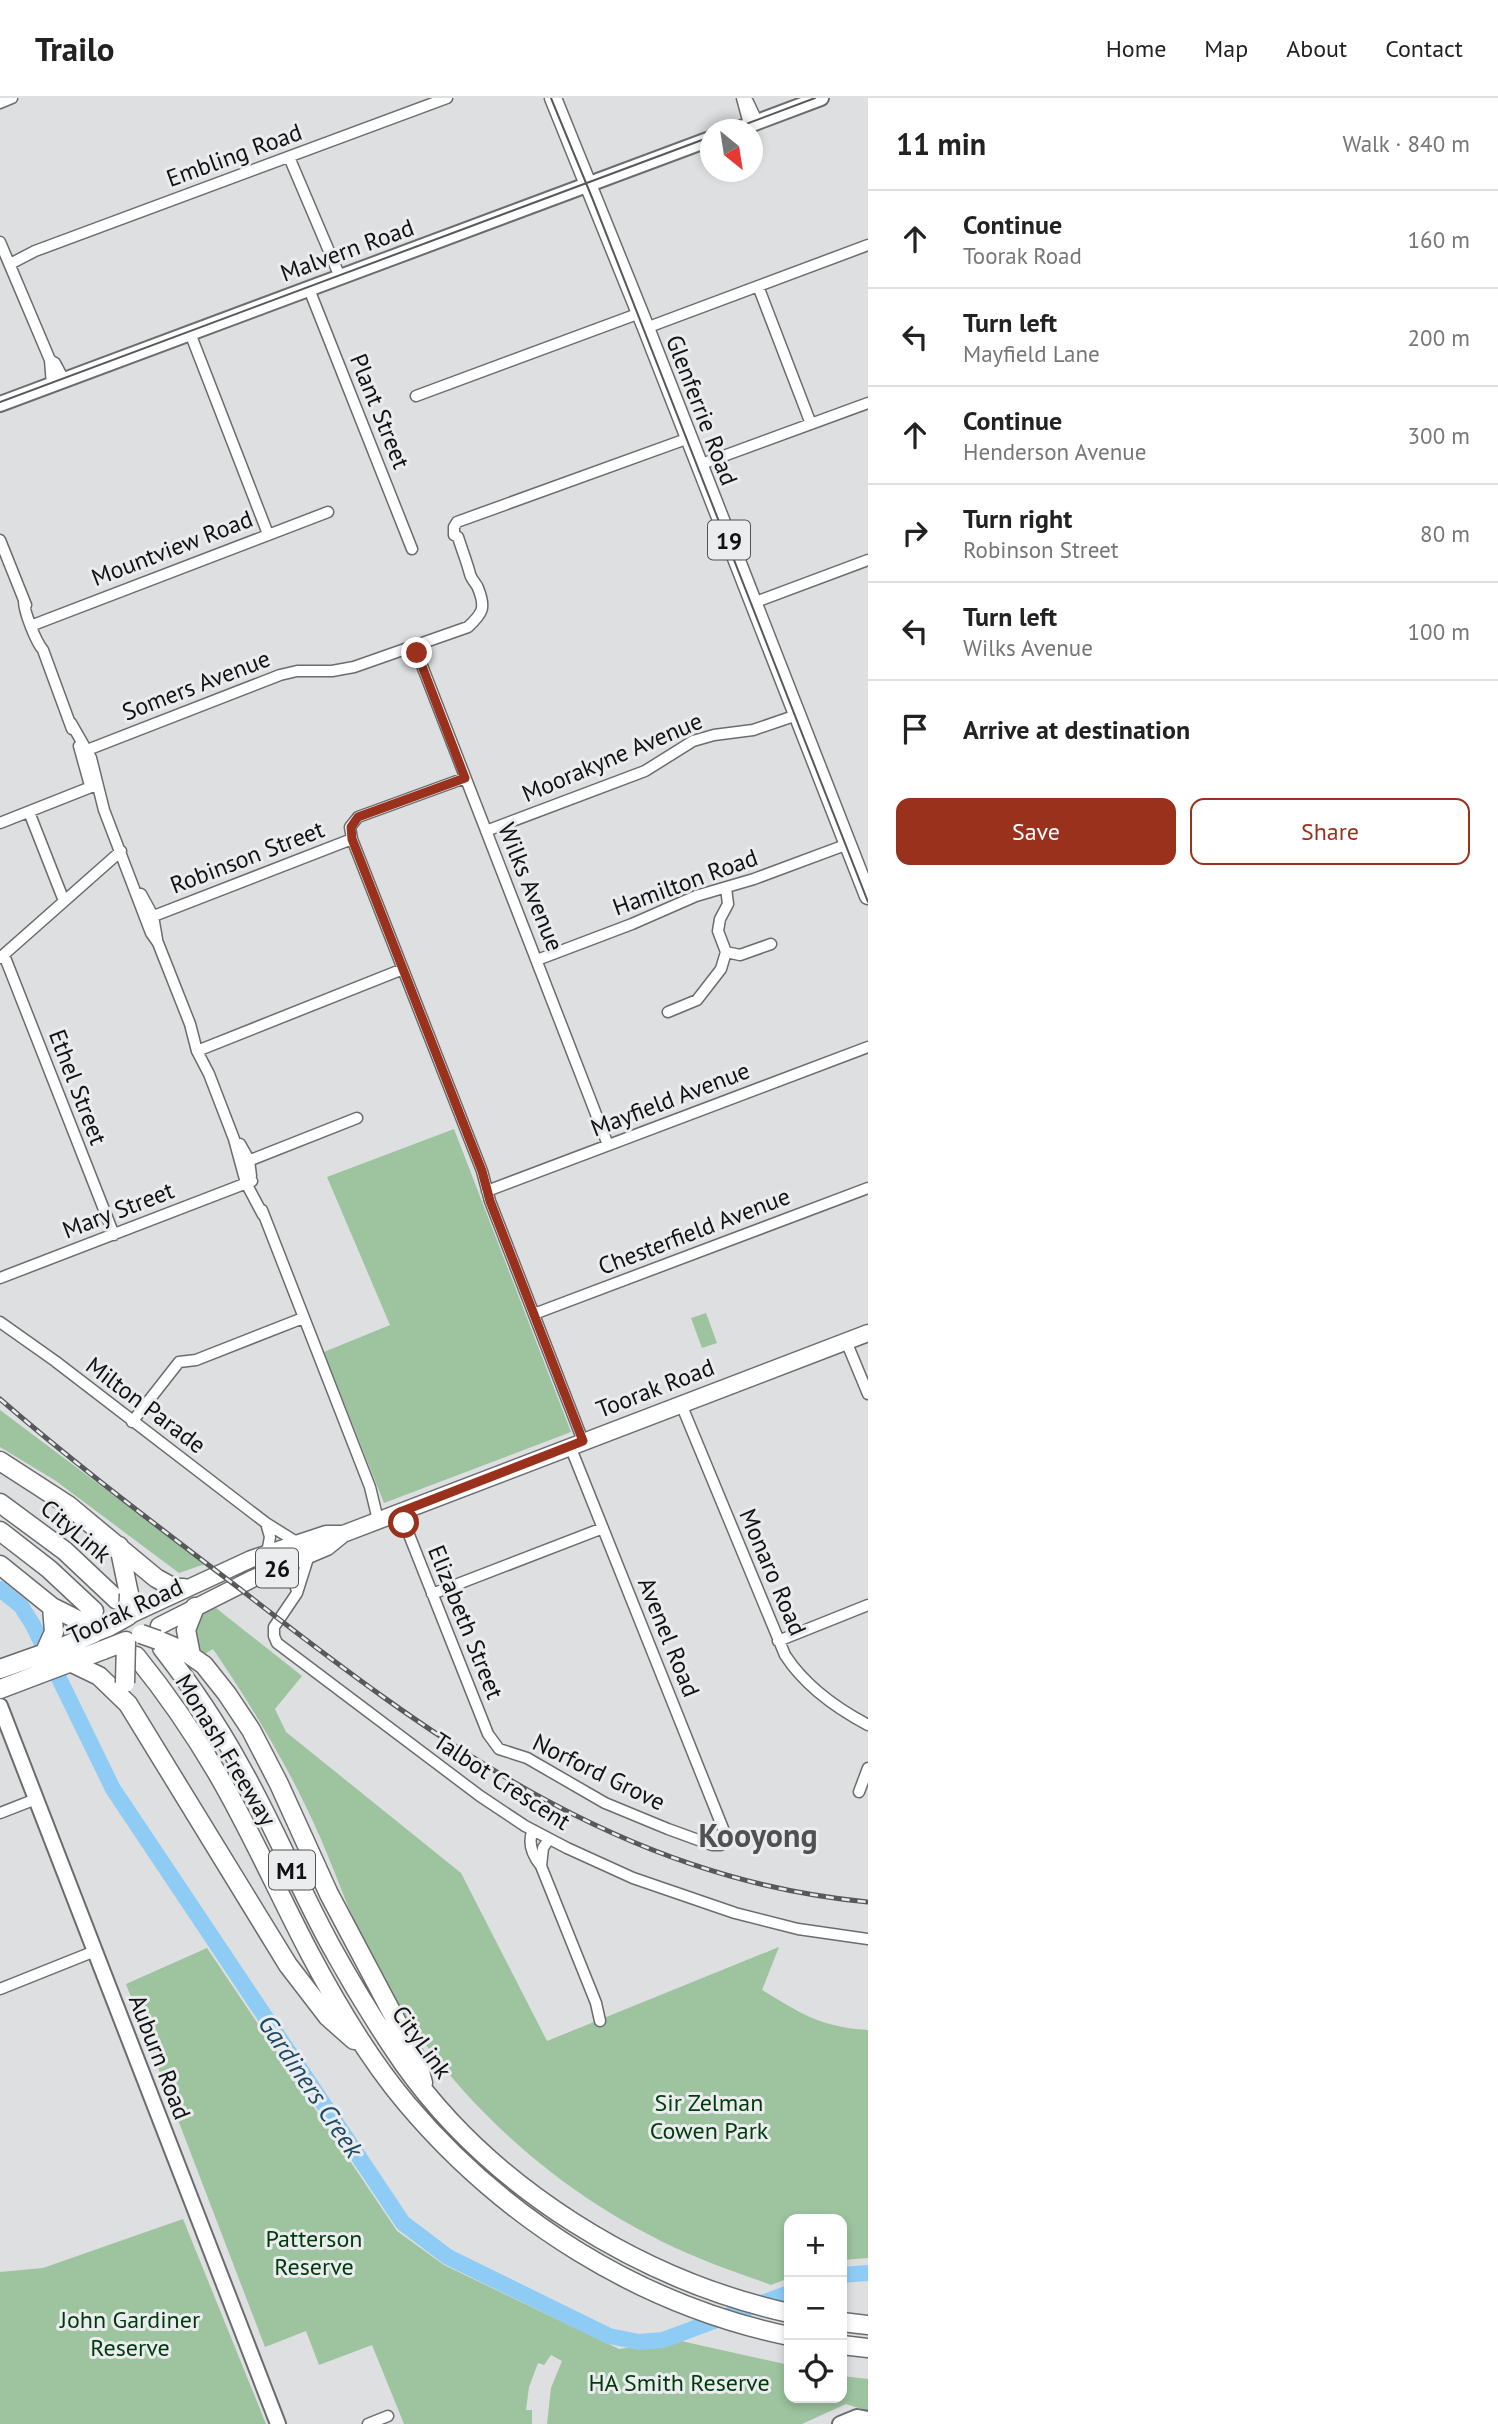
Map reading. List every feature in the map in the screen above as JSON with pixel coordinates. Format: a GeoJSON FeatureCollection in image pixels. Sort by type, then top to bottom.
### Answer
{"type":"FeatureCollection","features":[{"type":"Feature","properties":{"kind":"highway"},"geometry":{"type":"LineString","coordinates":[[0,1461],[68,1505],[164,1583],[174,1588],[184,1588]]}},
{"type":"Feature","properties":{"kind":"highway","name":"CityLink"},"geometry":{"type":"LineString","coordinates":[[0,1503],[123,1597]]}},
{"type":"Feature","properties":{"kind":"highway"},"geometry":{"type":"LineString","coordinates":[[0,1531],[49,1569],[94,1611]]}},
{"type":"Feature","properties":{"kind":"highway"},"geometry":{"type":"LineString","coordinates":[[118,1685],[133,1631],[123,1597],[119,1546]]}},
{"type":"Feature","properties":{"kind":"highway"},"geometry":{"type":"LineString","coordinates":[[0,1565],[50,1606],[78,1620],[108,1627]]}},
{"type":"Feature","properties":{"kind":"highway"},"geometry":{"type":"LineString","coordinates":[[36,1657],[54,1632],[50,1606]]}},
{"type":"Feature","properties":{"kind":"highway"},"geometry":{"type":"LineString","coordinates":[[177,1650],[195,1607]]}},
{"type":"Feature","properties":{"kind":"highway","name":"Toorak Road"},"geometry":{"type":"LineString","coordinates":[[0,1669],[108,1627],[133,1631]]}},
{"type":"Feature","properties":{"kind":"highway"},"geometry":{"type":"LineString","coordinates":[[133,1631],[204,1665],[227,1694],[260,1746],[329,1894],[417,2060],[425,2090]]}},
{"type":"Feature","properties":{"kind":"highway","name":"Toorak Road"},"geometry":{"type":"LineString","coordinates":[[0,1689],[72,1663],[133,1631]]}},
{"type":"Feature","properties":{"kind":"highway","name":"Monash Freeway"},"geometry":{"type":"LineString","coordinates":[[133,1631],[218,1774],[310,1954],[372,2057]]}},
{"type":"Feature","properties":{"kind":"highway","name":"CityLink"},"geometry":{"type":"LineString","coordinates":[[177,1650],[205,1707],[240,1764],[302,1891],[352,1983],[403,2063],[425,2090],[474,2143],[557,2211],[588,2231],[646,2263],[728,2296],[784,2311]]}},
{"type":"Feature","properties":{"kind":"highway"},"geometry":{"type":"LineString","coordinates":[[72,1663],[118,1685],[288,1965],[328,2017],[372,2057]]}},
{"type":"Feature","properties":{"kind":"highway","name":"CityLink"},"geometry":{"type":"LineString","coordinates":[[372,2057],[405,2102],[472,2172],[518,2211],[566,2244],[618,2274],[695,2309],[784,2335]]}},
{"type":"Feature","properties":{"kind":"highway"},"geometry":{"type":"LineString","coordinates":[[847,2323],[868,2325]]}},
{"type":"Feature","properties":{"kind":"highway"},"geometry":{"type":"LineString","coordinates":[[847,2346],[868,2348]]}},
{"type":"Feature","properties":{"kind":"main road","name":"Glenferrie Road"},"geometry":{"type":"LineString","coordinates":[[553,98],[848,844],[862,864],[868,896]]}},
{"type":"Feature","properties":{"kind":"main road"},"geometry":{"type":"LineString","coordinates":[[763,119],[821,98]]}},
{"type":"Feature","properties":{"kind":"main road","name":"Malvern Road"},"geometry":{"type":"LineString","coordinates":[[0,404],[700,143]]}},
{"type":"Feature","properties":{"kind":"main road","name":"Toorak Road"},"geometry":{"type":"LineString","coordinates":[[133,1631],[159,1626],[280,1567],[326,1534],[343,1534],[868,1333]]}},
{"type":"Feature","properties":{"kind":"main road","name":"Toorak Road"},"geometry":{"type":"LineString","coordinates":[[133,1631],[184,1588],[267,1553],[304,1549]]}},
{"type":"Feature","properties":{"kind":"main road","name":"Auburn Road"},"geometry":{"type":"LineString","coordinates":[[0,1706],[278,2424]]}},
{"type":"Feature","properties":{"kind":"main road"},"geometry":{"type":"LineString","coordinates":[[841,2424],[857,2417],[868,2419]]}},
{"type":"Feature","properties":{"kind":"street"},"geometry":{"type":"LineString","coordinates":[[0,103],[12,98]]}},
{"type":"Feature","properties":{"kind":"street","name":"Embling Road"},"geometry":{"type":"LineString","coordinates":[[8,261],[447,98]]}},
{"type":"Feature","properties":{"kind":"street"},"geometry":{"type":"LineString","coordinates":[[743,98],[746,119]]}},
{"type":"Feature","properties":{"kind":"street"},"geometry":{"type":"LineString","coordinates":[[289,157],[340,277]]}},
{"type":"Feature","properties":{"kind":"street"},"geometry":{"type":"LineString","coordinates":[[0,242],[58,382]]}},
{"type":"Feature","properties":{"kind":"street"},"geometry":{"type":"LineString","coordinates":[[416,396],[758,286],[868,245]]}},
{"type":"Feature","properties":{"kind":"street"},"geometry":{"type":"LineString","coordinates":[[758,286],[811,424]]}},
{"type":"Feature","properties":{"kind":"street","name":"Plant Street"},"geometry":{"type":"LineString","coordinates":[[309,289],[412,550]]}},
{"type":"Feature","properties":{"kind":"street"},"geometry":{"type":"LineString","coordinates":[[190,334],[268,534]]}},
{"type":"Feature","properties":{"kind":"street"},"geometry":{"type":"LineString","coordinates":[[699,465],[868,403]]}},
{"type":"Feature","properties":{"kind":"street","name":"Somers Avenue"},"geometry":{"type":"LineString","coordinates":[[85,751],[280,675],[297,671],[342,670],[473,622],[480,616],[482,602],[454,535],[455,524],[689,438]]}},
{"type":"Feature","properties":{"kind":"street","name":"Mountview Road"},"geometry":{"type":"LineString","coordinates":[[35,624],[328,512]]}},
{"type":"Feature","properties":{"kind":"street","name":"Elizabeth Street"},"geometry":{"type":"LineString","coordinates":[[0,540],[5,566],[24,601],[26,615],[35,624],[36,639],[85,751],[94,786],[150,918],[245,1162],[249,1182],[291,1286],[301,1319],[315,1345],[370,1487],[432,1594],[495,1746]]}},
{"type":"Feature","properties":{"kind":"street"},"geometry":{"type":"LineString","coordinates":[[753,603],[868,560]]}},
{"type":"Feature","properties":{"kind":"street","name":"Wilks Avenue"},"geometry":{"type":"LineString","coordinates":[[414,645],[608,1145]]}},
{"type":"Feature","properties":{"kind":"street","name":"Moorakyne Avenue"},"geometry":{"type":"LineString","coordinates":[[486,831],[636,774],[656,765],[693,741],[714,734],[753,730],[797,715]]}},
{"type":"Feature","properties":{"kind":"street","name":"Robinson Street"},"geometry":{"type":"LineString","coordinates":[[150,918],[352,839],[351,827],[358,817],[465,778]]}},
{"type":"Feature","properties":{"kind":"street"},"geometry":{"type":"LineString","coordinates":[[0,823],[94,786]]}},
{"type":"Feature","properties":{"kind":"street"},"geometry":{"type":"LineString","coordinates":[[29,812],[64,901]]}},
{"type":"Feature","properties":{"kind":"street","name":"Avenel Road"},"geometry":{"type":"LineString","coordinates":[[352,839],[482,1171],[487,1191],[534,1314],[603,1528],[724,1831],[724,1844]]}},
{"type":"Feature","properties":{"kind":"street","name":"Hamilton Road"},"geometry":{"type":"LineString","coordinates":[[537,960],[696,896],[726,888],[848,844]]}},
{"type":"Feature","properties":{"kind":"street"},"geometry":{"type":"LineString","coordinates":[[2,957],[121,851]]}},
{"type":"Feature","properties":{"kind":"street"},"geometry":{"type":"LineString","coordinates":[[668,1012],[688,1005],[705,992],[721,969],[726,953],[718,931],[720,919],[728,904],[726,888]]}},
{"type":"Feature","properties":{"kind":"street"},"geometry":{"type":"LineString","coordinates":[[726,953],[740,955],[771,944]]}},
{"type":"Feature","properties":{"kind":"street","name":"Ethel Street"},"geometry":{"type":"LineString","coordinates":[[2,957],[114,1235]]}},
{"type":"Feature","properties":{"kind":"street"},"geometry":{"type":"LineString","coordinates":[[200,1049],[402,969]]}},
{"type":"Feature","properties":{"kind":"street","name":"Mayfield Avenue"},"geometry":{"type":"LineString","coordinates":[[487,1191],[868,1046]]}},
{"type":"Feature","properties":{"kind":"street"},"geometry":{"type":"LineString","coordinates":[[245,1162],[357,1118]]}},
{"type":"Feature","properties":{"kind":"street","name":"Mary Street"},"geometry":{"type":"LineString","coordinates":[[0,1279],[249,1182]]}},
{"type":"Feature","properties":{"kind":"street","name":"Chesterfield Avenue"},"geometry":{"type":"LineString","coordinates":[[534,1314],[868,1188]]}},
{"type":"Feature","properties":{"kind":"street"},"geometry":{"type":"LineString","coordinates":[[132,1422],[179,1362],[196,1360],[301,1319]]}},
{"type":"Feature","properties":{"kind":"street","name":"Milton Parade"},"geometry":{"type":"LineString","coordinates":[[0,1322],[304,1549]]}},
{"type":"Feature","properties":{"kind":"street"},"geometry":{"type":"LineString","coordinates":[[846,1341],[868,1395]]}},
{"type":"Feature","properties":{"kind":"street","name":"Monaro Road"},"geometry":{"type":"LineString","coordinates":[[681,1404],[778,1642],[791,1665],[812,1687],[836,1706],[868,1724]]}},
{"type":"Feature","properties":{"kind":"street"},"geometry":{"type":"LineString","coordinates":[[266,1523],[270,1537],[267,1553]]}},
{"type":"Feature","properties":{"kind":"street"},"geometry":{"type":"LineString","coordinates":[[432,1594],[603,1528]]}},
{"type":"Feature","properties":{"kind":"street","name":"Talbot Crescent"},"geometry":{"type":"LineString","coordinates":[[304,1549],[297,1592],[275,1625],[277,1643],[442,1769],[533,1830],[634,1878],[735,1913],[799,1929],[868,1939]]}},
{"type":"Feature","properties":{"kind":"street"},"geometry":{"type":"LineString","coordinates":[[280,1567],[293,1579],[297,1592]]}},
{"type":"Feature","properties":{"kind":"street"},"geometry":{"type":"LineString","coordinates":[[778,1642],[868,1605]]}},
{"type":"Feature","properties":{"kind":"street","name":"Norford Grove"},"geometry":{"type":"LineString","coordinates":[[495,1746],[527,1758],[605,1803],[712,1845],[724,1844]]}},
{"type":"Feature","properties":{"kind":"street"},"geometry":{"type":"LineString","coordinates":[[859,1792],[868,1768]]}},
{"type":"Feature","properties":{"kind":"street"},"geometry":{"type":"LineString","coordinates":[[0,1813],[36,1799]]}},
{"type":"Feature","properties":{"kind":"street"},"geometry":{"type":"LineString","coordinates":[[533,1830],[530,1839],[533,1850],[596,2003],[600,2021]]}},
{"type":"Feature","properties":{"kind":"street"},"geometry":{"type":"LineString","coordinates":[[541,1866],[542,1853],[549,1839]]}},
{"type":"Feature","properties":{"kind":"street"},"geometry":{"type":"LineString","coordinates":[[0,1989],[95,1951]]}},
{"type":"Feature","properties":{"kind":"street"},"geometry":{"type":"LineString","coordinates":[[368,2424],[388,2416]]}},
{"type":"Feature","properties":{"kind":"green space"},"geometry":{"type":"Polygon","coordinates":[[[454,1129],[571,1432],[384,1503],[324,1352],[390,1325],[327,1177],[454,1129]]]}},
{"type":"Feature","properties":{"kind":"green space"},"geometry":{"type":"Polygon","coordinates":[[[706,1313],[717,1343],[702,1348],[691,1318],[706,1313]]]}},
{"type":"Feature","properties":{"kind":"green space"},"geometry":{"type":"Polygon","coordinates":[[[0,1410],[205,1564],[179,1573],[56,1481],[0,1447],[0,1410]]]}},
{"type":"Feature","properties":{"kind":"green space","name":"Sir Zelman Cowen Park"},"geometry":{"type":"Polygon","coordinates":[[[216,1608],[302,1676],[275,1709],[286,1732],[461,1873],[547,2041],[779,1947],[762,1990],[812,2018],[837,2026],[868,2030],[868,2258],[847,2260],[847,2214],[784,2214],[784,2280],[771,2285],[710,2263],[651,2236],[603,2209],[558,2178],[516,2143],[477,2105],[441,2064],[408,2020],[379,1973],[309,1812],[284,1764],[213,1649],[203,1655],[196,1644],[194,1630],[202,1613],[216,1608]]]}},
{"type":"Feature","properties":{"kind":"green space","name":"Patterson Reserve"},"geometry":{"type":"Polygon","coordinates":[[[207,1948],[397,2231],[444,2265],[619,2349],[681,2341],[784,2364],[784,2403],[847,2403],[847,2377],[868,2379],[868,2411],[846,2404],[802,2424],[547,2424],[551,2388],[562,2361],[551,2355],[544,2365],[538,2363],[529,2387],[526,2410],[532,2410],[532,2424],[404,2424],[372,2345],[319,2365],[306,2331],[265,2347],[126,1984],[207,1948]]]}},
{"type":"Feature","properties":{"kind":"green space","name":"John Gardiner Reserve"},"geometry":{"type":"Polygon","coordinates":[[[183,2219],[266,2424],[0,2424],[0,2272],[43,2268],[183,2219]]]}},
{"type":"Feature","properties":{"kind":"waterway","name":"Gardiners Creek"},"geometry":{"type":"LineString","coordinates":[[0,1589],[21,1606],[33,1625],[113,1789],[403,2223],[448,2257],[609,2336],[639,2342],[663,2340],[784,2295]]}},
{"type":"Feature","properties":{"kind":"waterway","name":"Gardiners Creek"},"geometry":{"type":"LineString","coordinates":[[847,2275],[868,2273]]}},
{"type":"Feature","properties":{"kind":"tram line"},"geometry":{"type":"LineString","coordinates":[[551,98],[868,902]]}},
{"type":"Feature","properties":{"kind":"tram line"},"geometry":{"type":"LineString","coordinates":[[759,119],[815,98]]}},
{"type":"Feature","properties":{"kind":"tram line"},"geometry":{"type":"LineString","coordinates":[[0,402],[700,141]]}},
{"type":"Feature","properties":{"kind":"railway"},"geometry":{"type":"LineString","coordinates":[[0,1399],[118,1496],[312,1644],[457,1747],[532,1792],[610,1832],[691,1864],[777,1888],[868,1902]]}},
{"type":"Feature","properties":{"kind":"district","name":"Kooyong"},"geometry":{"type":"Point","coordinates":[758,1835]}},
{"type":"Feature","properties":{"kind":"route"},"geometry":{"type":"LineString","coordinates":[[404,1523],[400,1512],[583,1441],[350,831],[358,817],[465,778],[417,653]]}},
{"type":"Feature","properties":{"kind":"park label","name":"HA Smith Reserve"},"geometry":{"type":"Point","coordinates":[679,2382]}}]}
